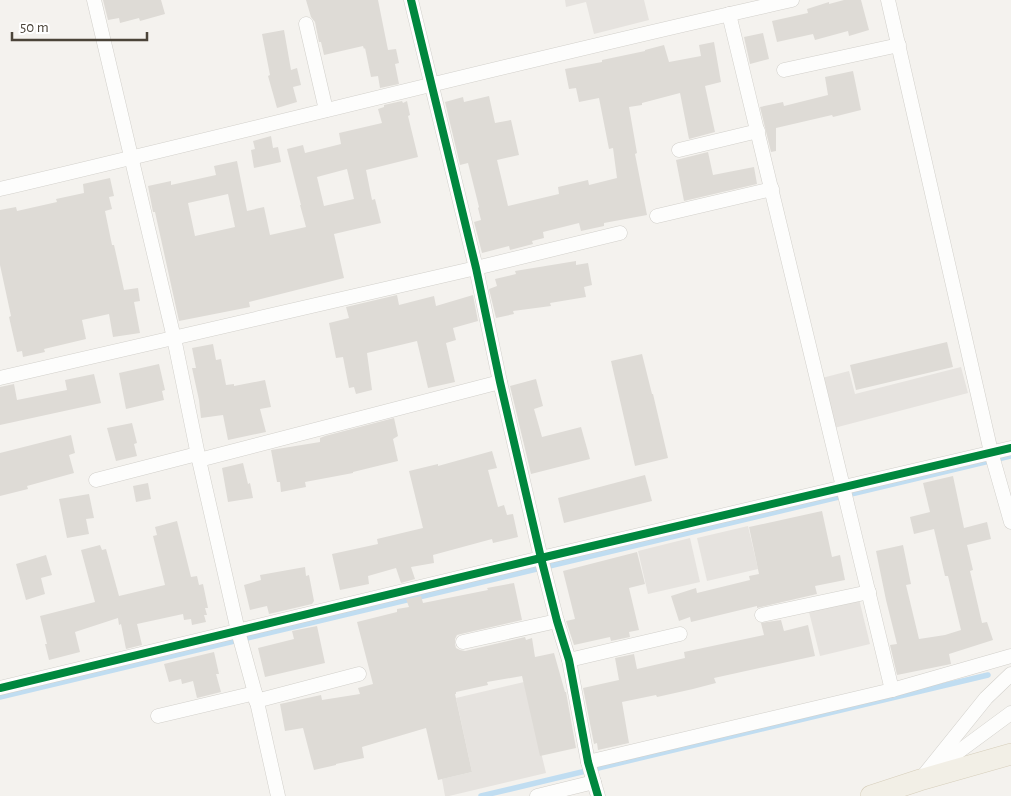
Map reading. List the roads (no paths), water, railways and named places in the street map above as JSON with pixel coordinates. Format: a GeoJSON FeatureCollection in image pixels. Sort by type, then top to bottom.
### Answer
{"type":"FeatureCollection","features":[{"type":"Feature","properties":{"kind":"main road"},"geometry":{"type":"LineString","coordinates":[[871,796],[1011,754]]}},
{"type":"Feature","properties":{"kind":"street"},"geometry":{"type":"LineString","coordinates":[[94,0],[174,338],[198,457],[278,796]]}},
{"type":"Feature","properties":{"kind":"street"},"geometry":{"type":"LineString","coordinates":[[411,0],[476,268],[542,564],[557,621],[570,660],[590,771],[598,796]]}},
{"type":"Feature","properties":{"kind":"street"},"geometry":{"type":"LineString","coordinates":[[0,189],[431,84],[792,0]]}},
{"type":"Feature","properties":{"kind":"street"},"geometry":{"type":"LineString","coordinates":[[888,0],[993,458],[1011,522]]}},
{"type":"Feature","properties":{"kind":"street"},"geometry":{"type":"LineString","coordinates":[[729,14],[892,690]]}},
{"type":"Feature","properties":{"kind":"street"},"geometry":{"type":"LineString","coordinates":[[306,24],[326,110]]}},
{"type":"Feature","properties":{"kind":"street"},"geometry":{"type":"LineString","coordinates":[[784,70],[899,45]]}},
{"type":"Feature","properties":{"kind":"street"},"geometry":{"type":"LineString","coordinates":[[680,150],[758,132]]}},
{"type":"Feature","properties":{"kind":"street"},"geometry":{"type":"LineString","coordinates":[[657,216],[772,190]]}},
{"type":"Feature","properties":{"kind":"street"},"geometry":{"type":"LineString","coordinates":[[0,378],[620,233]]}},
{"type":"Feature","properties":{"kind":"street"},"geometry":{"type":"LineString","coordinates":[[96,480],[198,457],[500,382]]}},
{"type":"Feature","properties":{"kind":"street"},"geometry":{"type":"LineString","coordinates":[[0,688],[240,637],[993,458],[1011,448]]}},
{"type":"Feature","properties":{"kind":"street"},"geometry":{"type":"LineString","coordinates":[[762,615],[869,592]]}},
{"type":"Feature","properties":{"kind":"street"},"geometry":{"type":"LineString","coordinates":[[463,642],[557,621]]}},
{"type":"Feature","properties":{"kind":"street"},"geometry":{"type":"LineString","coordinates":[[570,660],[680,634]]}},
{"type":"Feature","properties":{"kind":"street"},"geometry":{"type":"LineString","coordinates":[[537,796],[590,771],[1011,656]]}},
{"type":"Feature","properties":{"kind":"street"},"geometry":{"type":"LineString","coordinates":[[158,716],[359,674]]}},
{"type":"Feature","properties":{"kind":"street"},"geometry":{"type":"LineString","coordinates":[[920,780],[986,698],[1011,674]]}},
{"type":"Feature","properties":{"kind":"street"},"geometry":{"type":"LineString","coordinates":[[920,780],[1011,713]]}},
{"type":"Feature","properties":{"kind":"waterway"},"geometry":{"type":"LineString","coordinates":[[0,697],[1011,456]]}},
{"type":"Feature","properties":{"kind":"waterway"},"geometry":{"type":"LineString","coordinates":[[481,796],[988,675]]}}]}
